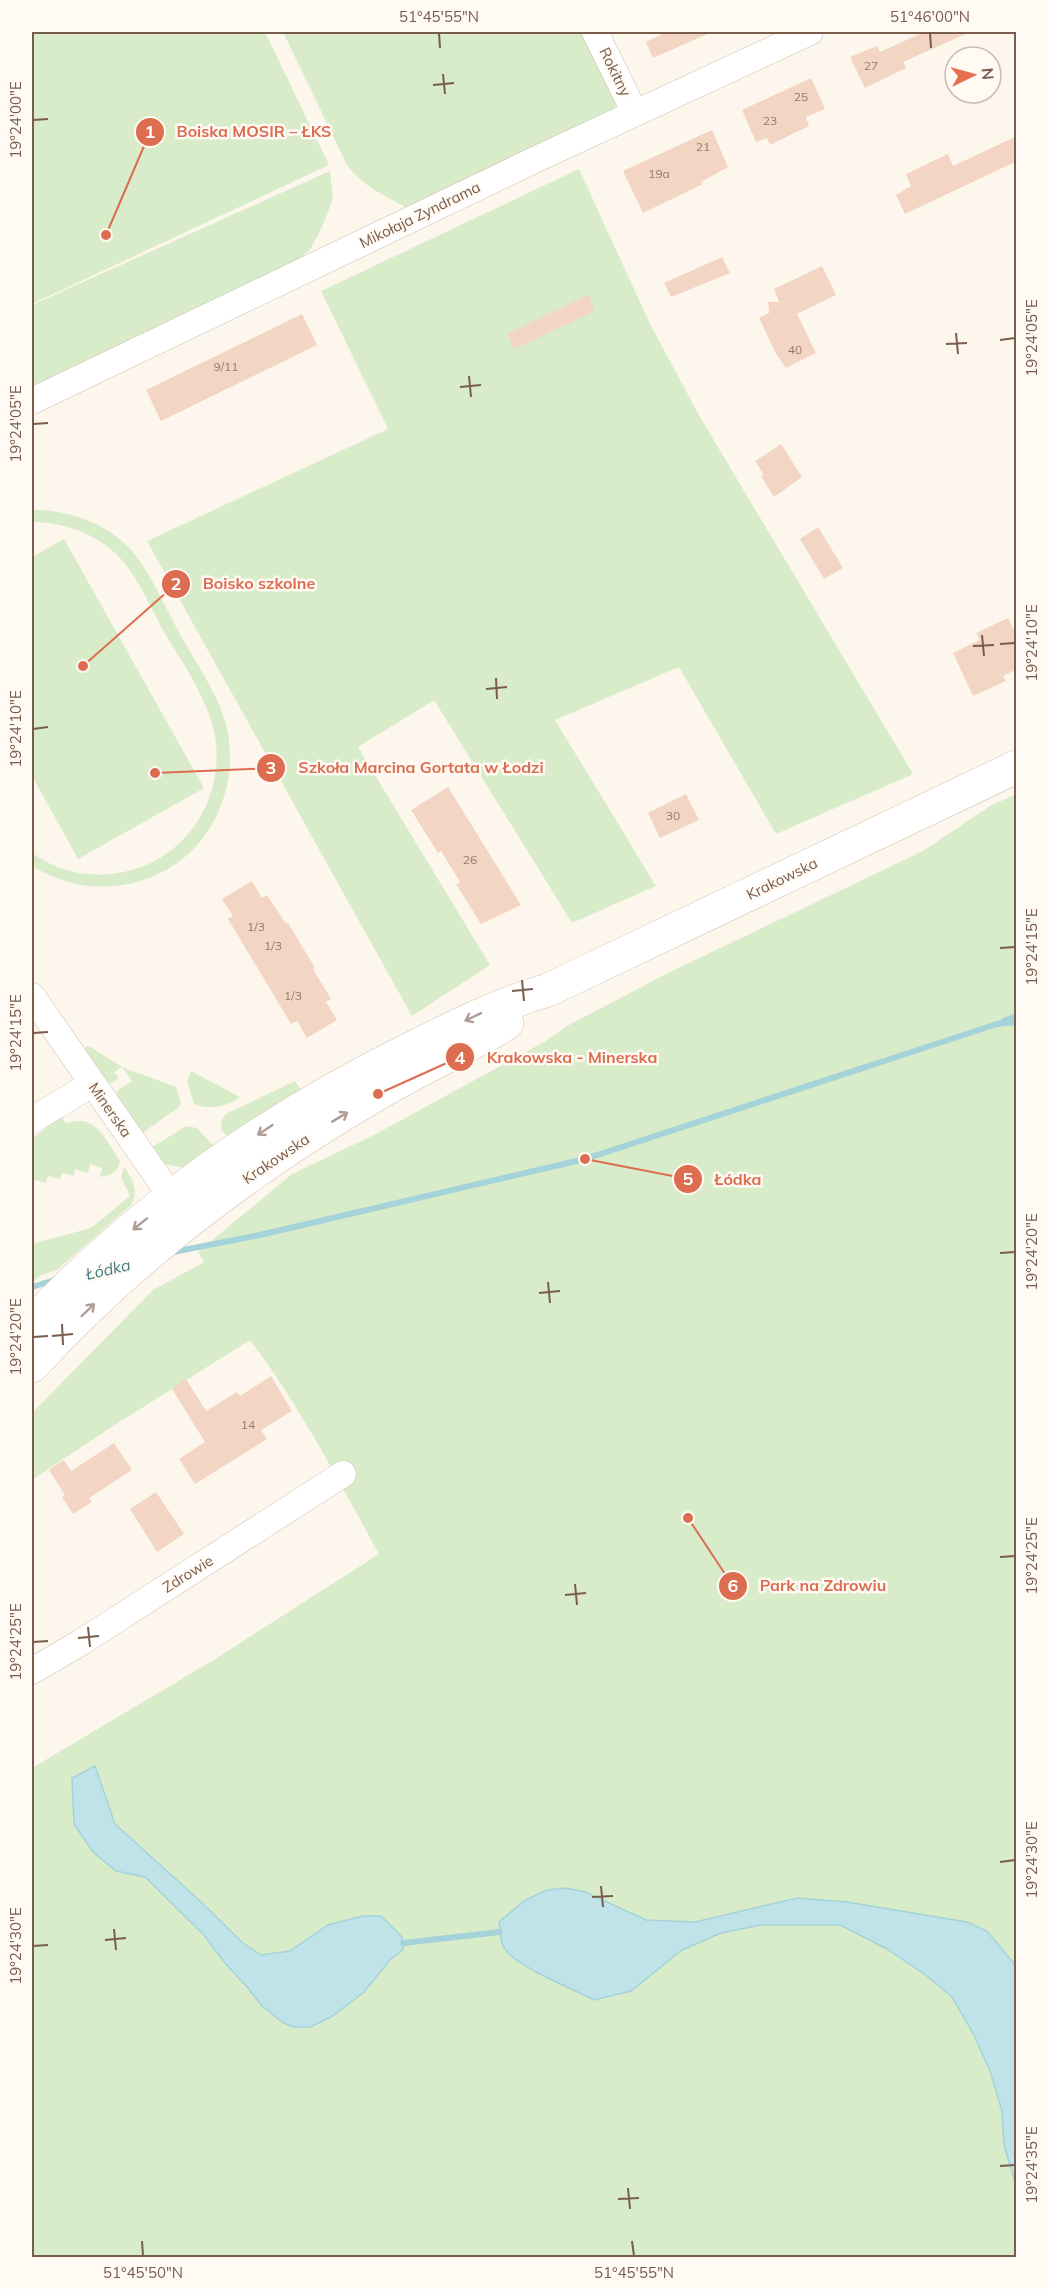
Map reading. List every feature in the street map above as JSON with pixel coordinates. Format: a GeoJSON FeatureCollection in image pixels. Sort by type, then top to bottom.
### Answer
{"type":"FeatureCollection","features":[{"type":"Feature","properties":{"kind":"main road","name":"Krakowska"},"geometry":{"type":"LineString","coordinates":[[32,1366],[119,1280],[177,1218],[229,1154],[288,1115],[351,1078],[480,1014],[514,1000],[548,990],[1017,767]]}},
{"type":"Feature","properties":{"kind":"main road","name":"Krakowska"},"geometry":{"type":"LineString","coordinates":[[42,1311],[79,1274],[108,1250],[177,1218]]}},
{"type":"Feature","properties":{"kind":"street","name":"Rokitny"},"geometry":{"type":"LineString","coordinates":[[595,32],[634,113]]}},
{"type":"Feature","properties":{"kind":"street","name":"Mikołaja Zyndrama"},"geometry":{"type":"LineString","coordinates":[[32,401],[634,113],[810,32]]}},
{"type":"Feature","properties":{"kind":"street","name":"Minerska"},"geometry":{"type":"LineString","coordinates":[[32,996],[92,1084],[177,1218]]}},
{"type":"Feature","properties":{"kind":"street"},"geometry":{"type":"LineString","coordinates":[[32,1120],[92,1084]]}},
{"type":"Feature","properties":{"kind":"street","name":"Zdrowie"},"geometry":{"type":"LineString","coordinates":[[32,1671],[80,1643],[343,1474]]}},
{"type":"Feature","properties":{"kind":"green space"},"geometry":{"type":"Polygon","coordinates":[[[32,32],[265,32],[329,165],[32,304],[32,32]]]}},
{"type":"Feature","properties":{"kind":"green space"},"geometry":{"type":"Polygon","coordinates":[[[283,32],[584,32],[617,102],[613,111],[411,210],[368,185],[347,165],[283,32]]]}},
{"type":"Feature","properties":{"kind":"green space"},"geometry":{"type":"Polygon","coordinates":[[[579,169],[651,326],[700,417],[913,774],[776,834],[679,667],[555,720],[656,886],[572,923],[434,700],[358,747],[490,965],[412,1016],[147,541],[388,429],[321,291],[579,169]]]}},
{"type":"Feature","properties":{"kind":"green space"},"geometry":{"type":"Polygon","coordinates":[[[330,171],[333,199],[322,227],[310,250],[282,272],[32,391],[32,305],[330,171]]]}},
{"type":"Feature","properties":{"kind":"green space"},"geometry":{"type":"Polygon","coordinates":[[[32,510],[61,512],[89,521],[126,545],[154,584],[211,688],[225,721],[230,768],[217,814],[205,835],[190,852],[171,867],[134,883],[104,887],[60,879],[32,866],[32,853],[67,870],[106,875],[132,870],[154,861],[174,848],[190,832],[211,792],[216,769],[216,746],[212,723],[197,687],[133,574],[125,564],[100,541],[81,532],[62,525],[32,522],[32,510]]]}},
{"type":"Feature","properties":{"kind":"green space"},"geometry":{"type":"Polygon","coordinates":[[[64,539],[204,788],[78,859],[32,776],[32,557],[64,539]]]}},
{"type":"Feature","properties":{"kind":"green space"},"geometry":{"type":"Polygon","coordinates":[[[1016,794],[1016,2257],[32,2257],[32,1768],[212,1661],[379,1554],[286,1391],[250,1340],[32,1480],[32,1413],[153,1290],[204,1262],[198,1252],[292,1174],[374,1135],[546,1041],[567,1026],[666,974],[923,851],[990,806],[1016,794]]]}},
{"type":"Feature","properties":{"kind":"green space"},"geometry":{"type":"Polygon","coordinates":[[[89,1046],[122,1067],[114,1072],[119,1078],[110,1084],[105,1082],[78,1051],[89,1046]]]}},
{"type":"Feature","properties":{"kind":"green space"},"geometry":{"type":"Polygon","coordinates":[[[122,1067],[176,1087],[181,1103],[179,1107],[141,1134],[116,1098],[117,1091],[132,1081],[122,1067]]]}},
{"type":"Feature","properties":{"kind":"green space"},"geometry":{"type":"Polygon","coordinates":[[[191,1071],[240,1097],[218,1106],[205,1107],[194,1104],[187,1081],[191,1071]]]}},
{"type":"Feature","properties":{"kind":"green space"},"geometry":{"type":"Polygon","coordinates":[[[295,1081],[301,1090],[230,1141],[221,1129],[222,1119],[226,1114],[295,1081]]]}},
{"type":"Feature","properties":{"kind":"green space"},"geometry":{"type":"Polygon","coordinates":[[[61,1116],[66,1124],[85,1121],[99,1130],[120,1161],[116,1171],[100,1177],[102,1168],[90,1164],[88,1173],[75,1169],[74,1176],[62,1173],[60,1179],[48,1176],[46,1183],[35,1180],[32,1187],[32,1139],[61,1116]]]}},
{"type":"Feature","properties":{"kind":"green space"},"geometry":{"type":"Polygon","coordinates":[[[186,1126],[197,1128],[217,1150],[185,1168],[163,1164],[151,1148],[186,1126]]]}},
{"type":"Feature","properties":{"kind":"green space"},"geometry":{"type":"Polygon","coordinates":[[[124,1167],[135,1190],[131,1205],[57,1270],[39,1276],[32,1284],[32,1244],[91,1228],[130,1196],[121,1177],[124,1167]]]}},
{"type":"Feature","properties":{"kind":"water"},"geometry":{"type":"Polygon","coordinates":[[[95,1766],[115,1824],[243,1943],[261,1955],[290,1951],[328,1925],[363,1916],[381,1916],[402,1937],[403,1950],[390,1960],[363,1993],[331,2017],[310,2027],[293,2027],[282,2022],[261,2005],[204,1935],[145,1877],[116,1871],[93,1852],[74,1824],[72,1778],[95,1766]]]}},
{"type":"Feature","properties":{"kind":"water"},"geometry":{"type":"Polygon","coordinates":[[[566,1888],[585,1892],[646,1920],[695,1922],[797,1898],[847,1902],[967,1922],[987,1931],[1016,1966],[1016,2185],[1004,2145],[1002,2111],[990,2071],[973,2033],[952,1997],[927,1976],[887,1949],[840,1925],[761,1925],[721,1933],[682,1950],[631,1991],[594,2000],[536,1972],[515,1959],[503,1946],[501,1938],[499,1922],[524,1901],[547,1890],[566,1888]]]}},
{"type":"Feature","properties":{"kind":"building"},"geometry":{"type":"Polygon","coordinates":[[[667,32],[712,32],[653,58],[646,42],[667,32]]]}},
{"type":"Feature","properties":{"kind":"building"},"geometry":{"type":"Polygon","coordinates":[[[924,32],[970,32],[903,62],[906,68],[865,88],[850,57],[877,46],[880,52],[924,32]]]}},
{"type":"Feature","properties":{"kind":"building"},"geometry":{"type":"Polygon","coordinates":[[[811,78],[825,109],[806,117],[809,126],[770,145],[767,138],[756,142],[742,110],[811,78]]]}},
{"type":"Feature","properties":{"kind":"building"},"geometry":{"type":"Polygon","coordinates":[[[712,130],[728,167],[701,182],[703,184],[643,213],[623,171],[712,130]]]}},
{"type":"Feature","properties":{"kind":"building"},"geometry":{"type":"Polygon","coordinates":[[[1017,136],[1017,161],[905,214],[896,195],[911,186],[906,174],[948,154],[953,166],[1017,136]]]}},
{"type":"Feature","properties":{"kind":"building"},"geometry":{"type":"Polygon","coordinates":[[[722,257],[730,273],[671,297],[664,283],[722,257]]]}},
{"type":"Feature","properties":{"kind":"building"},"geometry":{"type":"Polygon","coordinates":[[[822,266],[836,295],[797,314],[816,353],[786,368],[776,354],[759,318],[769,313],[768,302],[779,302],[774,289],[822,266]]]}},
{"type":"Feature","properties":{"kind":"building"},"geometry":{"type":"Polygon","coordinates":[[[588,295],[595,311],[514,349],[507,334],[588,295]]]}},
{"type":"Feature","properties":{"kind":"building"},"geometry":{"type":"Polygon","coordinates":[[[302,314],[317,345],[161,421],[146,390],[302,314]]]}},
{"type":"Feature","properties":{"kind":"building"},"geometry":{"type":"Polygon","coordinates":[[[781,444],[802,477],[774,497],[755,461],[781,444]]]}},
{"type":"Feature","properties":{"kind":"building"},"geometry":{"type":"Polygon","coordinates":[[[818,527],[843,568],[824,579],[800,539],[818,527]]]}},
{"type":"Feature","properties":{"kind":"building"},"geometry":{"type":"Polygon","coordinates":[[[1008,618],[1017,637],[1017,669],[1003,676],[1006,681],[973,696],[953,653],[980,640],[976,633],[1008,618]]]}},
{"type":"Feature","properties":{"kind":"building"},"geometry":{"type":"Polygon","coordinates":[[[448,787],[521,905],[481,924],[456,884],[460,882],[441,851],[438,853],[411,810],[448,787]]]}},
{"type":"Feature","properties":{"kind":"building"},"geometry":{"type":"Polygon","coordinates":[[[686,794],[699,820],[660,838],[648,813],[686,794]]]}},
{"type":"Feature","properties":{"kind":"building"},"geometry":{"type":"Polygon","coordinates":[[[252,881],[262,898],[267,895],[286,924],[288,923],[331,999],[326,1002],[337,1020],[307,1038],[297,1021],[291,1024],[228,919],[233,916],[222,899],[252,881]]]}},
{"type":"Feature","properties":{"kind":"building"},"geometry":{"type":"Polygon","coordinates":[[[271,1376],[292,1411],[261,1430],[267,1439],[195,1484],[179,1459],[205,1442],[172,1389],[186,1379],[206,1411],[237,1392],[240,1396],[271,1376]]]}},
{"type":"Feature","properties":{"kind":"building"},"geometry":{"type":"Polygon","coordinates":[[[114,1443],[132,1470],[89,1498],[92,1502],[73,1514],[62,1497],[65,1495],[49,1470],[64,1460],[71,1471],[114,1443]]]}},
{"type":"Feature","properties":{"kind":"building"},"geometry":{"type":"Polygon","coordinates":[[[156,1492],[184,1534],[157,1552],[130,1509],[156,1492]]]}},
{"type":"Feature","properties":{"kind":"waterway"},"geometry":{"type":"LineString","coordinates":[[1004,1021],[1016,1016]]}},
{"type":"Feature","properties":{"kind":"waterway","name":"Łódka"},"geometry":{"type":"LineString","coordinates":[[173,1252],[260,1235],[585,1159],[997,1024],[1016,1022]]}},
{"type":"Feature","properties":{"kind":"waterway","name":"Łódka"},"geometry":{"type":"LineString","coordinates":[[32,1287],[58,1279]]}},
{"type":"Feature","properties":{"kind":"waterway"},"geometry":{"type":"LineString","coordinates":[[403,1943],[500,1932]]}},
{"type":"Feature","properties":{"kind":"place","name":"Boiska MOSIR – ŁKS"},"geometry":{"type":"Point","coordinates":[106,235]}},
{"type":"Feature","properties":{"kind":"place","name":"Boisko szkolne"},"geometry":{"type":"Point","coordinates":[83,666]}},
{"type":"Feature","properties":{"kind":"place","name":"Szkoła Marcina Gortata w Łodzi"},"geometry":{"type":"Point","coordinates":[155,773]}},
{"type":"Feature","properties":{"kind":"place","name":"Krakowska - Minerska"},"geometry":{"type":"Point","coordinates":[378,1094]}},
{"type":"Feature","properties":{"kind":"place","name":"Łódka"},"geometry":{"type":"Point","coordinates":[585,1159]}},
{"type":"Feature","properties":{"kind":"place","name":"Park na Zdrowiu"},"geometry":{"type":"Point","coordinates":[688,1518]}}]}
